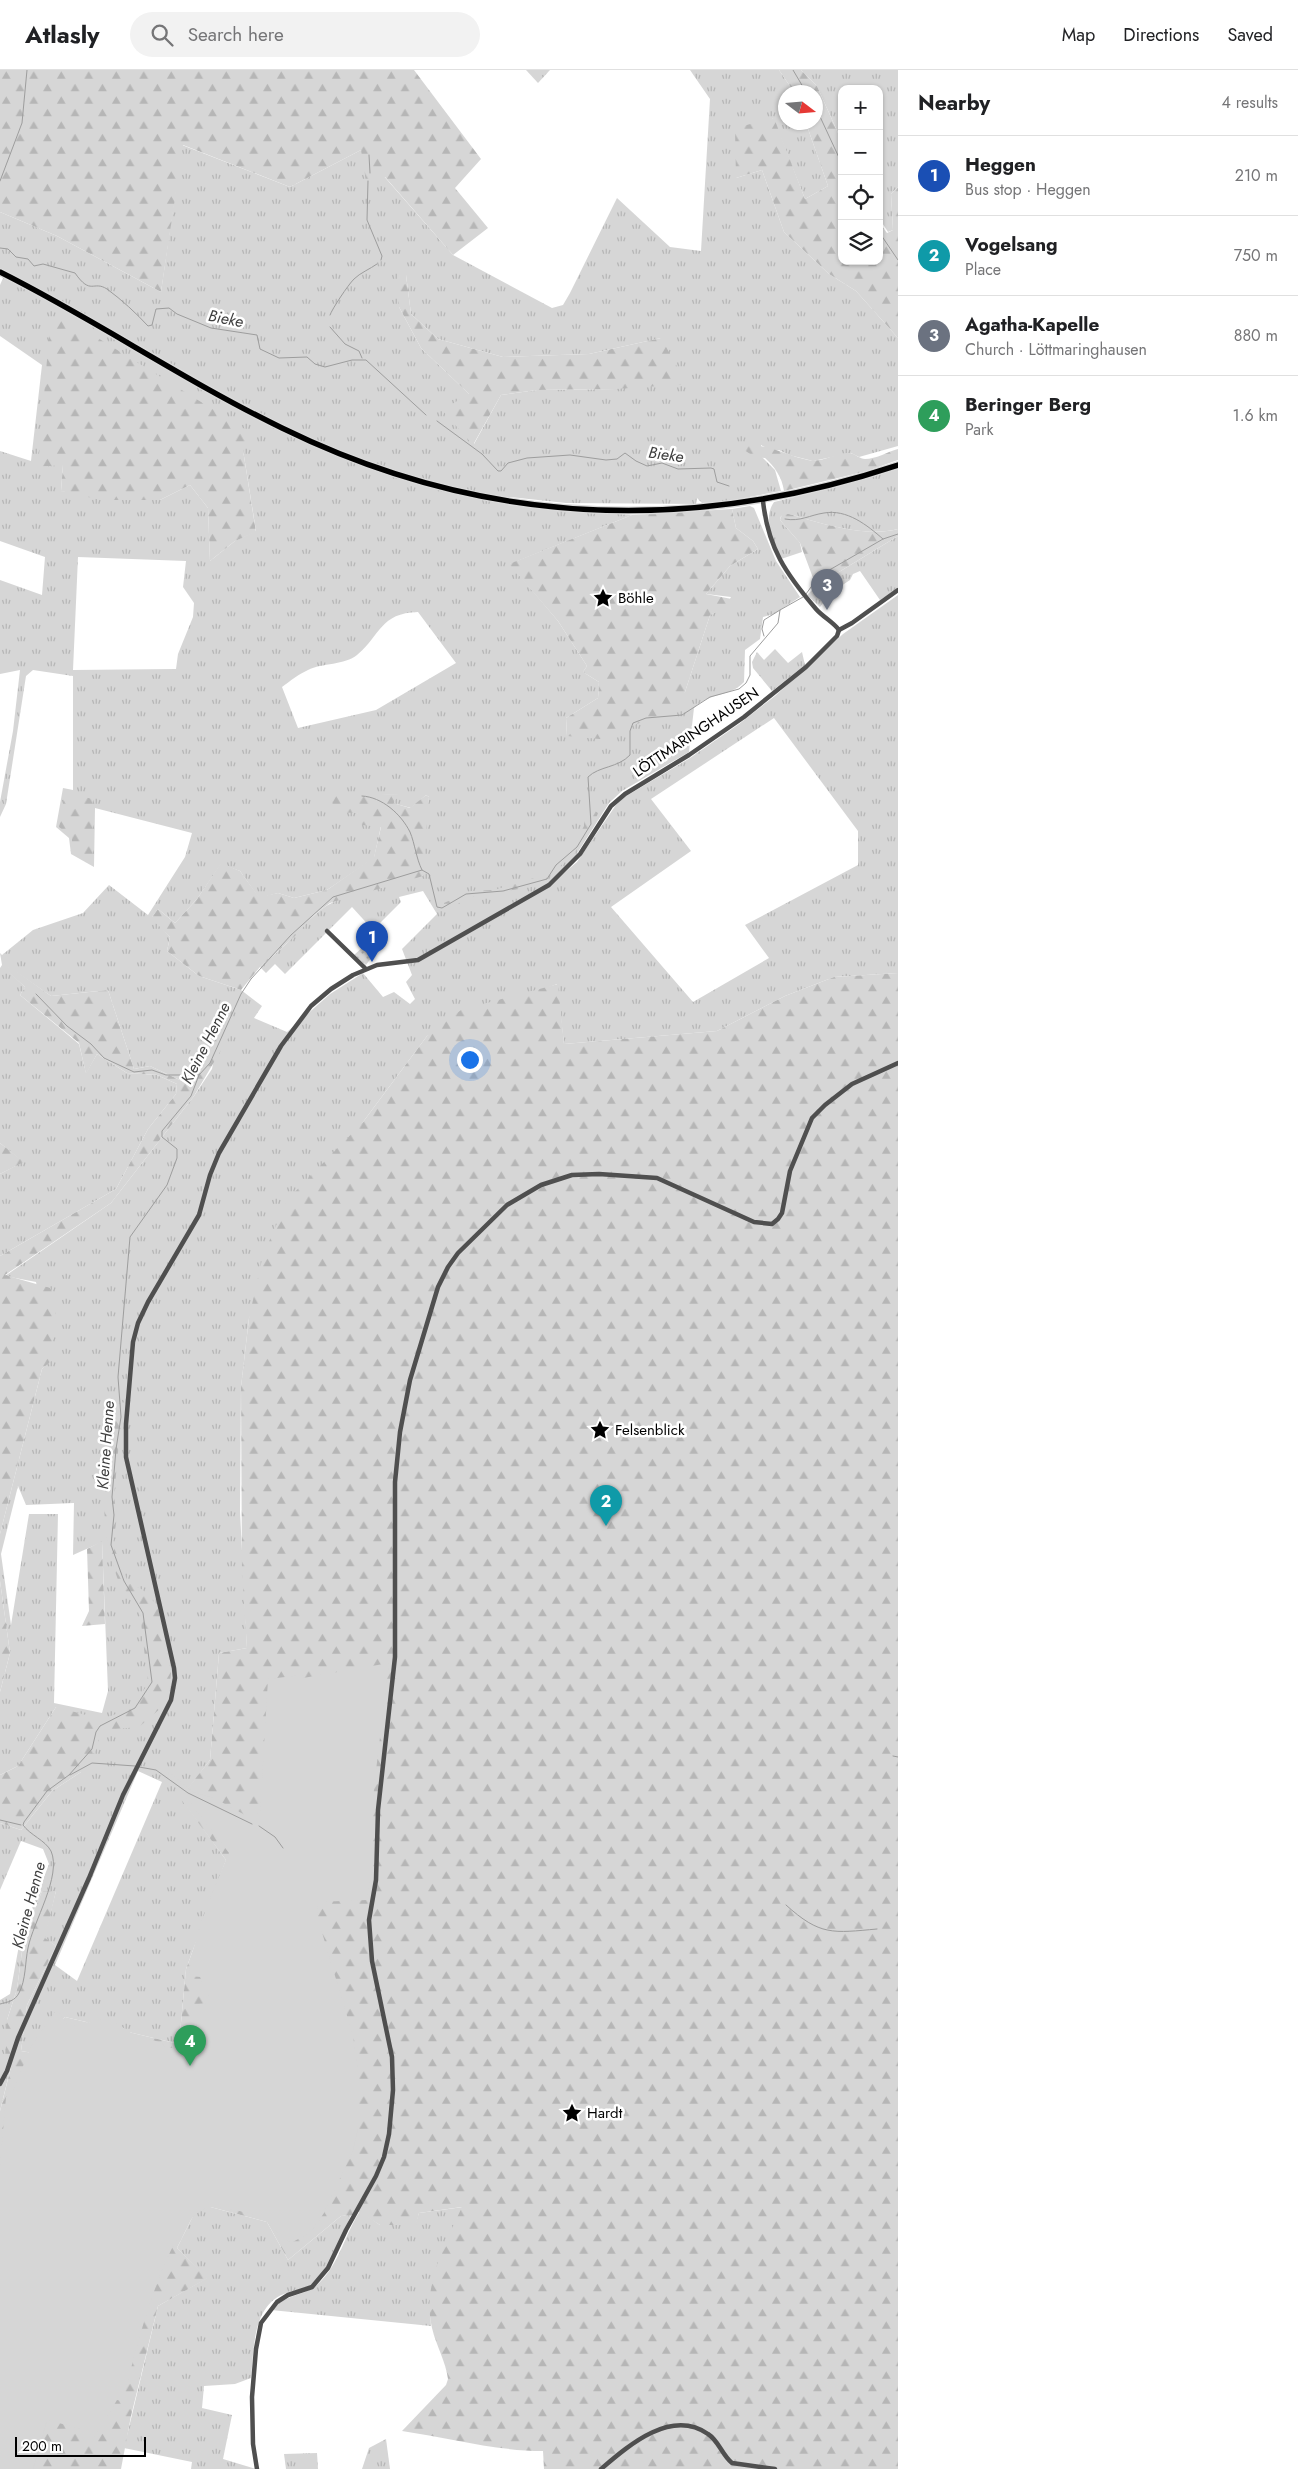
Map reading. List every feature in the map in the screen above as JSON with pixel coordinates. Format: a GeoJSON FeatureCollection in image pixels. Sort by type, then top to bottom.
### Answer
{"type":"FeatureCollection","features":[{"type":"Feature","properties":{"kind":"main road"},"geometry":{"type":"LineString","coordinates":[[0,272],[202,386],[280,427],[340,454],[420,482],[508,501],[599,510],[699,508],[762,501],[836,484],[898,465]]}},
{"type":"Feature","properties":{"kind":"street"},"geometry":{"type":"LineString","coordinates":[[762,501],[769,537],[778,559],[788,575],[816,609],[839,630],[852,623],[898,590]]}},
{"type":"Feature","properties":{"kind":"street","name":"LÖTTMARINGHAUSEN"},"geometry":{"type":"LineString","coordinates":[[0,2084],[7,2071],[18,2038],[90,1878],[126,1788],[165,1714],[174,1688],[174,1668],[125,1450],[132,1342],[136,1328],[157,1286],[199,1215],[210,1175],[219,1153],[281,1046],[316,1002],[331,989],[365,968],[384,963],[418,960],[543,889],[558,878],[580,854],[611,806],[625,794],[689,755],[750,713],[806,666],[838,636],[839,630]]}},
{"type":"Feature","properties":{"kind":"street"},"geometry":{"type":"LineString","coordinates":[[327,931],[365,968]]}},
{"type":"Feature","properties":{"kind":"street"},"geometry":{"type":"LineString","coordinates":[[257,2469],[252,2414],[253,2371],[260,2326],[268,2312],[277,2302],[288,2295],[312,2287],[328,2268],[348,2226],[373,2185],[388,2142],[393,2090],[392,2057],[372,1961],[370,1920],[376,1880],[378,1810],[395,1657],[395,1482],[400,1432],[410,1380],[429,1312],[445,1273],[464,1247],[507,1205],[541,1185],[578,1174],[614,1175],[662,1180],[749,1220],[762,1224],[772,1224],[782,1213],[790,1171],[812,1118],[825,1105],[860,1079],[898,1063]]}},
{"type":"Feature","properties":{"kind":"street"},"geometry":{"type":"LineString","coordinates":[[601,2469],[640,2438],[661,2429],[686,2426],[698,2428],[710,2435],[728,2460],[735,2464],[775,2469]]}},
{"type":"Feature","properties":{"kind":"green space"},"geometry":{"type":"Polygon","coordinates":[[[0,70],[414,70],[481,159],[455,188],[488,228],[453,255],[385,177],[366,181],[361,150],[290,187],[183,145],[161,292],[57,236],[0,212],[0,70]]]}},
{"type":"Feature","properties":{"kind":"green space"},"geometry":{"type":"Polygon","coordinates":[[[526,70],[550,70],[538,83],[526,70]]]}},
{"type":"Feature","properties":{"kind":"green space"},"geometry":{"type":"Polygon","coordinates":[[[690,70],[779,70],[789,85],[778,85],[778,130],[808,130],[828,186],[805,199],[773,118],[736,178],[762,170],[784,232],[829,274],[856,291],[898,338],[898,446],[859,457],[851,453],[813,461],[789,455],[779,450],[770,450],[761,445],[761,456],[775,470],[781,491],[723,502],[702,503],[697,498],[696,504],[566,503],[510,497],[508,505],[632,515],[510,564],[558,621],[587,666],[583,672],[599,682],[598,698],[566,718],[567,736],[685,692],[710,615],[726,606],[731,597],[706,594],[730,566],[758,549],[753,541],[736,528],[732,509],[750,506],[754,508],[776,561],[800,597],[774,614],[763,617],[760,639],[745,650],[744,682],[732,690],[707,699],[694,708],[689,752],[622,791],[609,803],[576,855],[548,883],[544,890],[577,862],[616,805],[623,798],[690,758],[739,724],[775,696],[843,634],[898,595],[898,973],[834,977],[785,996],[717,1031],[564,1044],[557,984],[427,1036],[363,1122],[249,1318],[241,1387],[240,1512],[247,1648],[219,1653],[210,1760],[181,1798],[226,1860],[186,1969],[179,2044],[65,2017],[33,2053],[21,2051],[27,2005],[56,1946],[44,1938],[56,1891],[42,1891],[24,1936],[17,1989],[7,2020],[11,2066],[0,2111],[0,2000],[10,1994],[20,1940],[49,1864],[43,1849],[21,1841],[0,1890],[0,1823],[21,1830],[52,1791],[81,1772],[56,1707],[18,1766],[0,1775],[0,1692],[10,1653],[0,1581],[0,1534],[42,1369],[51,1360],[36,1282],[5,1276],[111,1203],[194,1096],[212,1069],[219,1033],[204,1059],[184,1082],[150,1066],[134,1069],[108,990],[51,996],[9,967],[7,970],[25,987],[20,995],[79,1044],[86,1073],[97,1054],[127,1073],[157,1075],[177,1084],[176,1094],[148,1129],[116,1189],[0,1256],[0,1174],[23,1162],[0,1143],[0,968],[2,965],[0,953],[2,955],[33,930],[83,913],[109,885],[148,915],[185,857],[192,833],[95,808],[94,867],[71,854],[69,838],[56,827],[63,788],[73,790],[73,676],[33,670],[26,676],[6,804],[0,817],[0,802],[13,731],[20,670],[0,674],[0,580],[42,595],[45,557],[0,541],[0,451],[31,461],[42,365],[0,336],[0,285],[3,278],[0,276],[0,212],[57,236],[161,292],[182,145],[290,187],[361,150],[453,255],[552,308],[563,305],[617,198],[670,247],[701,251],[710,99],[690,70]],[[406,275],[399,307],[421,348],[469,394],[474,444],[501,395],[537,390],[616,389],[661,338],[589,354],[503,357],[438,339],[411,314],[406,275]],[[243,450],[63,465],[61,491],[160,500],[190,485],[208,508],[210,561],[235,541],[256,531],[243,450]],[[78,557],[73,670],[176,669],[178,654],[193,617],[194,603],[183,587],[186,561],[78,557]],[[418,612],[396,616],[382,626],[357,655],[346,661],[308,670],[282,687],[298,728],[376,710],[456,663],[418,612]],[[774,718],[651,799],[691,851],[611,907],[693,1002],[769,958],[745,925],[858,865],[858,831],[774,718]],[[399,794],[381,795],[357,813],[381,826],[374,858],[327,890],[294,898],[278,893],[259,898],[240,871],[221,864],[197,899],[175,923],[158,909],[152,917],[170,937],[167,951],[199,976],[241,990],[262,1006],[254,1018],[287,1032],[330,994],[363,973],[383,997],[394,992],[410,1004],[415,999],[406,982],[412,975],[402,949],[437,914],[423,891],[399,897],[401,902],[373,930],[352,907],[285,974],[275,964],[266,973],[260,967],[315,914],[339,900],[427,810],[429,797],[426,795],[411,808],[392,803],[399,794]],[[93,799],[72,837],[72,852],[91,816],[93,799]],[[18,1486],[1,1554],[11,1625],[29,1514],[58,1514],[54,1703],[102,1713],[108,1691],[102,1542],[73,1555],[74,1503],[26,1505],[18,1486]],[[138,1771],[55,1965],[77,1981],[162,1782],[138,1771]]]}},
{"type":"Feature","properties":{"kind":"green space"},"geometry":{"type":"Polygon","coordinates":[[[779,70],[801,70],[816,85],[789,85],[779,70]]]}},
{"type":"Feature","properties":{"kind":"green space"},"geometry":{"type":"Polygon","coordinates":[[[801,70],[898,70],[898,187],[891,194],[893,230],[888,232],[883,224],[883,85],[838,85],[838,133],[823,99],[823,85],[816,85],[801,70]]]}},
{"type":"Feature","properties":{"kind":"green space"},"geometry":{"type":"Polygon","coordinates":[[[823,99],[838,133],[838,265],[883,265],[883,228],[887,233],[893,230],[891,194],[898,187],[898,338],[856,291],[829,274],[784,232],[762,170],[736,178],[735,128],[774,118],[805,199],[828,186],[808,130],[823,130],[823,99]]]}},
{"type":"Feature","properties":{"kind":"green space"},"geometry":{"type":"Polygon","coordinates":[[[397,269],[406,275],[411,314],[438,339],[503,357],[589,354],[661,338],[687,384],[616,389],[537,390],[501,395],[473,445],[442,410],[469,394],[421,348],[399,307],[397,269]]]}},
{"type":"Feature","properties":{"kind":"green space"},"geometry":{"type":"Polygon","coordinates":[[[64,317],[251,433],[243,450],[256,532],[235,541],[210,561],[208,508],[190,485],[160,500],[101,500],[61,491],[63,465],[38,467],[49,336],[64,317]]]}},
{"type":"Feature","properties":{"kind":"green space"},"geometry":{"type":"Polygon","coordinates":[[[749,445],[757,445],[813,461],[845,453],[869,459],[898,449],[898,460],[867,471],[784,491],[780,477],[769,461],[765,458],[755,457],[744,450],[749,445]]]}},
{"type":"Feature","properties":{"kind":"green space"},"geometry":{"type":"Polygon","coordinates":[[[898,467],[898,529],[871,532],[857,531],[789,514],[781,516],[780,520],[800,543],[802,552],[781,559],[770,531],[769,523],[769,516],[774,502],[840,486],[898,467]]]}},
{"type":"Feature","properties":{"kind":"green space"},"geometry":{"type":"Polygon","coordinates":[[[732,509],[736,528],[753,541],[758,549],[730,566],[706,594],[737,600],[736,603],[710,615],[685,692],[669,711],[600,739],[567,736],[566,718],[598,698],[599,682],[583,672],[587,666],[558,621],[509,564],[632,515],[732,509]]]}},
{"type":"Feature","properties":{"kind":"green space"},"geometry":{"type":"Polygon","coordinates":[[[782,514],[789,514],[858,531],[872,532],[898,529],[898,536],[816,586],[800,543],[780,520],[782,514]]]}},
{"type":"Feature","properties":{"kind":"green space"},"geometry":{"type":"Polygon","coordinates":[[[898,536],[898,589],[880,600],[860,571],[853,574],[850,580],[832,592],[820,607],[807,595],[816,586],[898,536]]]}},
{"type":"Feature","properties":{"kind":"green space"},"geometry":{"type":"Polygon","coordinates":[[[775,649],[788,663],[802,652],[805,665],[772,691],[753,668],[752,662],[757,652],[764,660],[775,649]]]}},
{"type":"Feature","properties":{"kind":"green space"},"geometry":{"type":"Polygon","coordinates":[[[65,793],[93,799],[93,864],[72,852],[72,837],[59,827],[65,793]]]}},
{"type":"Feature","properties":{"kind":"green space"},"geometry":{"type":"Polygon","coordinates":[[[400,794],[393,803],[410,808],[426,795],[429,797],[423,876],[330,903],[315,914],[295,936],[260,967],[241,990],[199,976],[167,951],[170,937],[151,918],[158,909],[175,923],[197,899],[221,863],[240,871],[259,897],[278,893],[294,898],[327,890],[374,857],[381,827],[362,825],[357,813],[334,812],[331,795],[400,794]]]}},
{"type":"Feature","properties":{"kind":"green space"},"geometry":{"type":"Polygon","coordinates":[[[584,804],[598,813],[594,824],[573,855],[537,886],[475,896],[444,910],[444,903],[471,891],[494,890],[534,878],[548,868],[573,847],[584,826],[584,804]]]}},
{"type":"Feature","properties":{"kind":"green space"},"geometry":{"type":"Polygon","coordinates":[[[363,947],[371,958],[366,965],[354,955],[363,947]]]}},
{"type":"Feature","properties":{"kind":"green space"},"geometry":{"type":"Polygon","coordinates":[[[9,966],[51,996],[108,990],[134,1069],[150,1066],[184,1082],[204,1059],[219,1033],[230,1035],[194,1096],[111,1203],[5,1275],[50,1288],[57,1297],[51,1361],[42,1369],[0,1534],[0,1256],[116,1189],[148,1129],[176,1094],[177,1084],[157,1075],[127,1073],[97,1054],[86,1074],[79,1043],[20,995],[25,987],[6,970],[9,966]]]}},
{"type":"Feature","properties":{"kind":"green space"},"geometry":{"type":"Polygon","coordinates":[[[898,973],[898,2469],[544,2469],[543,2451],[490,2447],[402,2431],[446,2385],[448,2379],[432,2328],[430,2296],[442,2250],[462,2207],[419,2213],[416,2225],[380,2225],[356,2210],[353,2215],[341,2216],[288,2260],[267,2222],[199,2204],[177,2248],[208,2278],[158,2306],[131,2416],[121,2469],[0,2469],[0,2111],[11,2067],[5,2066],[7,2020],[17,1989],[24,1936],[42,1891],[56,1891],[45,1938],[56,1946],[27,2005],[21,2051],[33,2053],[65,2017],[179,2044],[186,1969],[226,1860],[180,1798],[210,1760],[219,1653],[247,1648],[242,1574],[241,1387],[249,1318],[263,1255],[288,1199],[363,1122],[427,1036],[461,1010],[558,984],[564,1044],[717,1031],[785,996],[834,977],[898,973]]]}},
{"type":"Feature","properties":{"kind":"green space"},"geometry":{"type":"Polygon","coordinates":[[[0,1143],[24,1162],[0,1174],[0,1143]]]}},
{"type":"Feature","properties":{"kind":"green space"},"geometry":{"type":"Polygon","coordinates":[[[125,1402],[114,1497],[117,1516],[113,1545],[128,1582],[143,1590],[158,1606],[171,1673],[169,1695],[162,1707],[139,1727],[104,1730],[108,1717],[131,1708],[148,1684],[140,1613],[118,1580],[108,1550],[104,1509],[108,1446],[118,1404],[125,1402]]]}},
{"type":"Feature","properties":{"kind":"green space"},"geometry":{"type":"Polygon","coordinates":[[[102,1541],[105,1624],[82,1626],[89,1611],[87,1549],[102,1541]]]}},
{"type":"Feature","properties":{"kind":"green space"},"geometry":{"type":"Polygon","coordinates":[[[0,1581],[10,1653],[0,1692],[0,1581]]]}},
{"type":"Feature","properties":{"kind":"green space"},"geometry":{"type":"Polygon","coordinates":[[[389,1663],[374,1787],[371,1876],[367,1900],[317,1902],[318,1919],[353,2036],[358,2072],[358,2129],[353,2150],[324,2213],[311,2232],[291,2243],[263,2219],[250,2213],[214,2207],[197,2213],[182,2231],[167,2258],[144,2323],[123,2401],[117,2400],[91,2443],[79,2440],[82,2429],[47,2420],[33,2469],[0,2469],[0,2165],[6,2097],[13,2090],[32,2045],[56,2010],[70,2027],[109,2018],[131,2033],[162,2043],[164,2046],[198,2054],[196,2023],[199,2004],[207,2003],[210,2000],[200,1977],[189,1976],[191,1960],[204,1913],[229,1853],[179,1788],[167,1779],[169,1772],[193,1792],[214,1798],[245,1815],[260,1813],[268,1679],[302,1675],[303,1678],[389,1663]]]}},
{"type":"Feature","properties":{"kind":"green space"},"geometry":{"type":"Polygon","coordinates":[[[56,1707],[101,1719],[98,1747],[81,1772],[52,1791],[21,1830],[0,1823],[0,1775],[18,1766],[56,1707]]]}},
{"type":"Feature","properties":{"kind":"green space"},"geometry":{"type":"Polygon","coordinates":[[[199,2204],[267,2222],[288,2260],[341,2216],[351,2215],[332,2259],[315,2282],[304,2288],[284,2294],[266,2308],[260,2319],[254,2343],[251,2378],[235,2384],[204,2386],[202,2408],[232,2415],[223,2459],[256,2469],[191,2469],[192,2462],[124,2448],[158,2306],[207,2278],[177,2248],[199,2204]]]}},
{"type":"Feature","properties":{"kind":"green space"},"geometry":{"type":"Polygon","coordinates":[[[463,2207],[443,2250],[434,2278],[430,2309],[431,2326],[271,2310],[283,2301],[318,2284],[337,2259],[360,2211],[380,2225],[415,2225],[419,2213],[463,2207]]]}},
{"type":"Feature","properties":{"kind":"green space"},"geometry":{"type":"Polygon","coordinates":[[[386,2439],[390,2469],[362,2469],[369,2448],[386,2439]]]}},
{"type":"Feature","properties":{"kind":"green space"},"geometry":{"type":"Polygon","coordinates":[[[317,2453],[318,2469],[286,2469],[284,2454],[317,2453]]]}},
{"type":"Feature","properties":{"kind":"waterway"},"geometry":{"type":"LineString","coordinates":[[0,181],[22,123],[27,70]]}},
{"type":"Feature","properties":{"kind":"waterway"},"geometry":{"type":"LineString","coordinates":[[793,70],[802,85]]}},
{"type":"Feature","properties":{"kind":"waterway"},"geometry":{"type":"LineString","coordinates":[[823,123],[838,155]]}},
{"type":"Feature","properties":{"kind":"waterway"},"geometry":{"type":"LineString","coordinates":[[369,155],[370,173]]}},
{"type":"Feature","properties":{"kind":"waterway"},"geometry":{"type":"LineString","coordinates":[[368,181],[367,220],[382,256],[381,260]]}},
{"type":"Feature","properties":{"kind":"waterway"},"geometry":{"type":"LineString","coordinates":[[883,238],[898,260]]}},
{"type":"Feature","properties":{"kind":"waterway","name":"Bieke"},"geometry":{"type":"LineString","coordinates":[[0,248],[8,249],[16,257],[28,259],[34,266],[43,264],[75,273],[88,286],[98,286],[107,289],[148,326],[152,325],[156,309],[169,308],[177,314],[211,328],[257,335],[260,349],[279,358],[307,357],[315,364],[325,367],[352,360],[366,360],[426,415]]}},
{"type":"Feature","properties":{"kind":"waterway"},"geometry":{"type":"LineString","coordinates":[[330,315],[340,297],[354,279],[377,264]]}},
{"type":"Feature","properties":{"kind":"waterway"},"geometry":{"type":"LineString","coordinates":[[330,327],[345,344],[359,351],[362,358]]}},
{"type":"Feature","properties":{"kind":"waterway","name":"Bieke"},"geometry":{"type":"LineString","coordinates":[[437,421],[482,454],[498,471],[501,471],[508,463],[527,458],[570,455],[606,460],[617,459],[625,453],[647,466],[662,463],[678,469],[711,468],[714,469],[717,482],[729,486]]}},
{"type":"Feature","properties":{"kind":"waterway","name":"Bieke"},"geometry":{"type":"LineString","coordinates":[[785,519],[800,519],[832,512],[841,513],[856,519],[883,539]]}},
{"type":"Feature","properties":{"kind":"waterway","name":"Kleine Henne"},"geometry":{"type":"LineString","coordinates":[[806,594],[819,576],[883,539],[898,534]]}},
{"type":"Feature","properties":{"kind":"waterway","name":"Kleine Henne"},"geometry":{"type":"LineString","coordinates":[[0,2004],[8,2002],[17,1996],[21,1988],[31,1937],[46,1899],[53,1873],[51,1851],[26,1829],[23,1825],[24,1822],[47,1791],[69,1775],[92,1749],[96,1732],[100,1726],[135,1708],[152,1682],[143,1613],[124,1581],[111,1545],[114,1515],[112,1497],[121,1417],[118,1377],[130,1237],[167,1185],[177,1158],[177,1149],[162,1137],[162,1131],[191,1096],[199,1075],[210,1063],[241,994],[251,979],[291,935],[333,897],[422,870],[429,874],[437,907],[442,908],[466,894],[503,891],[547,879],[556,865],[577,847],[591,824],[588,777],[592,773],[620,762],[630,755],[630,731],[633,723],[646,718],[682,715],[710,697],[739,689],[746,683],[750,675],[750,656],[778,623],[780,610],[803,597]]}},
{"type":"Feature","properties":{"kind":"waterway","name":"Kleine Henne"},"geometry":{"type":"LineString","coordinates":[[764,636],[762,629],[764,620],[780,610]]}},
{"type":"Feature","properties":{"kind":"waterway"},"geometry":{"type":"LineString","coordinates":[[362,796],[384,803],[402,819],[410,832],[422,870]]}},
{"type":"Feature","properties":{"kind":"waterway"},"geometry":{"type":"LineString","coordinates":[[36,994],[67,1026],[91,1044],[104,1058],[134,1072],[152,1070],[166,1075],[198,1075]]}},
{"type":"Feature","properties":{"kind":"waterway"},"geometry":{"type":"LineString","coordinates":[[893,1756],[898,1757]]}},
{"type":"Feature","properties":{"kind":"waterway"},"geometry":{"type":"LineString","coordinates":[[70,1775],[92,1763],[135,1766]]}},
{"type":"Feature","properties":{"kind":"waterway"},"geometry":{"type":"LineString","coordinates":[[139,1767],[156,1770],[188,1793],[252,1824]]}},
{"type":"Feature","properties":{"kind":"waterway"},"geometry":{"type":"LineString","coordinates":[[0,1820],[21,1825]]}},
{"type":"Feature","properties":{"kind":"waterway"},"geometry":{"type":"LineString","coordinates":[[259,1826],[275,1837],[283,1848]]}},
{"type":"Feature","properties":{"kind":"waterway"},"geometry":{"type":"LineString","coordinates":[[786,1905],[808,1922],[828,1930],[877,1929]]}},
{"type":"Feature","properties":{"kind":"place","name":"Böhle"},"geometry":{"type":"Point","coordinates":[603,598]}},
{"type":"Feature","properties":{"kind":"place","name":"Agatha-Kapelle"},"geometry":{"type":"Point","coordinates":[827,610]}},
{"type":"Feature","properties":{"kind":"place","name":"Heggen"},"geometry":{"type":"Point","coordinates":[372,962]}},
{"type":"Feature","properties":{"kind":"place","name":"Felsenblick"},"geometry":{"type":"Point","coordinates":[600,1430]}},
{"type":"Feature","properties":{"kind":"place","name":"Vogelsang"},"geometry":{"type":"Point","coordinates":[606,1526]}},
{"type":"Feature","properties":{"kind":"place","name":"Beringer Berg"},"geometry":{"type":"Point","coordinates":[190,2066]}},
{"type":"Feature","properties":{"kind":"place","name":"Hardt"},"geometry":{"type":"Point","coordinates":[572,2113]}}]}
